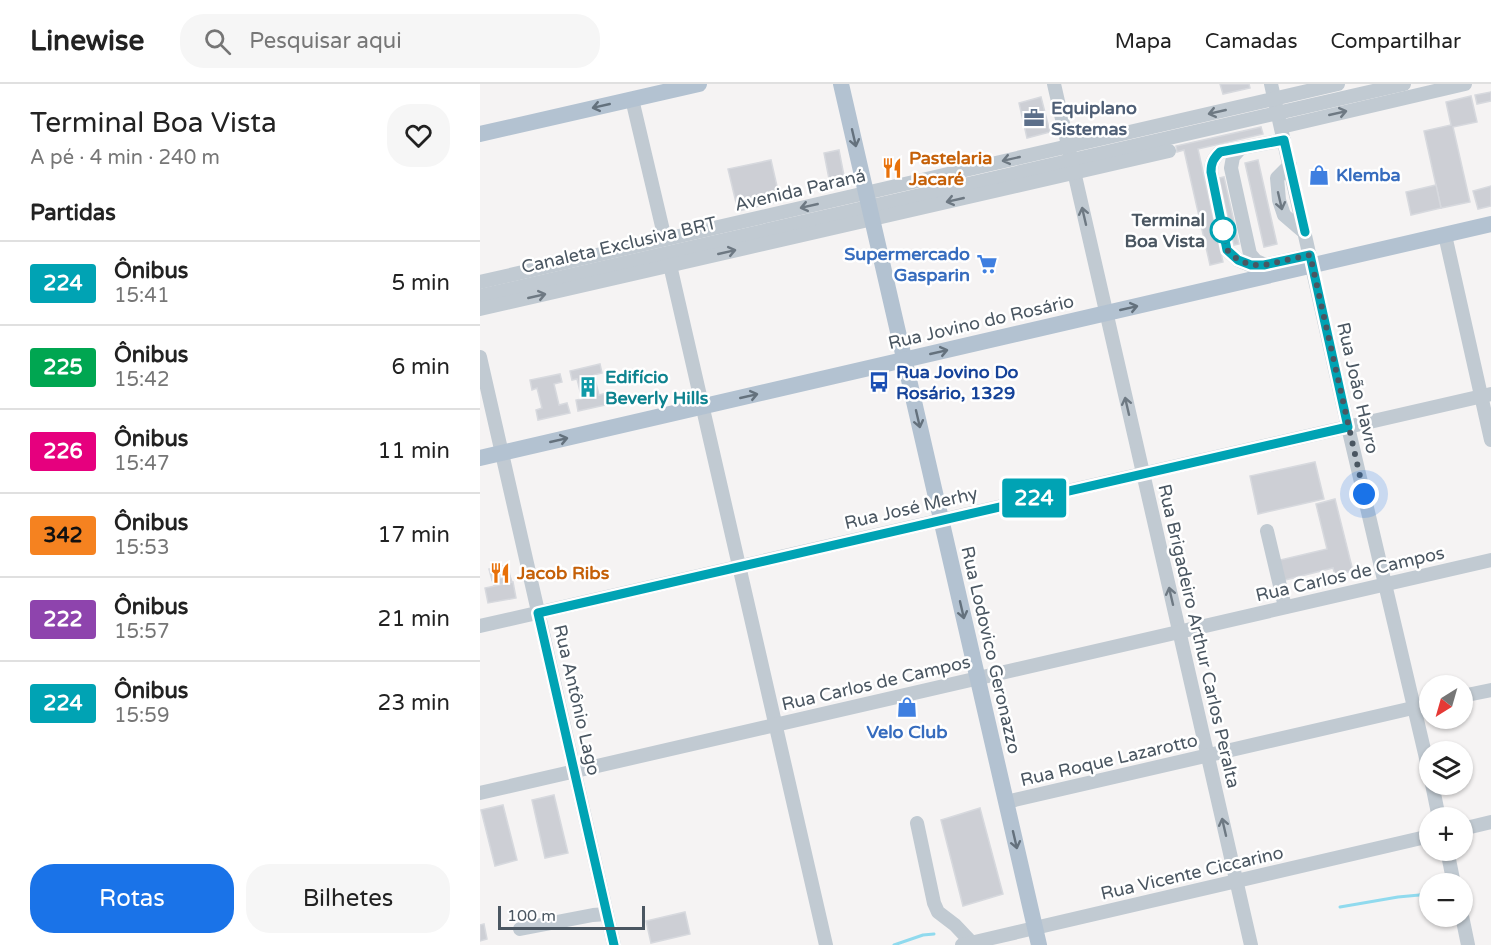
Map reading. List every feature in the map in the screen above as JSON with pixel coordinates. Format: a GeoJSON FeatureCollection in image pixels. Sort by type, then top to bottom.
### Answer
{"type":"FeatureCollection","features":[{"type":"Feature","properties":{"kind":"main road"},"geometry":{"type":"LineString","coordinates":[[480,134],[699,84]]}},
{"type":"Feature","properties":{"kind":"main road","name":"Rua Lodovico Geronazzo"},"geometry":{"type":"LineString","coordinates":[[841,84],[1039,945]]}},
{"type":"Feature","properties":{"kind":"main road","name":"Rua Jovino do Rosário"},"geometry":{"type":"LineString","coordinates":[[480,458],[1106,314],[1311,260],[1491,224]]}},
{"type":"Feature","properties":{"kind":"street","name":"Rua Brigadeiro Arthur Carlos Peralta"},"geometry":{"type":"LineString","coordinates":[[1054,84],[1251,945]]}},
{"type":"Feature","properties":{"kind":"street","name":"Rua João Havro"},"geometry":{"type":"LineString","coordinates":[[1271,84],[1422,741]]}},
{"type":"Feature","properties":{"kind":"street","name":"Avenida Paraná"},"geometry":{"type":"LineString","coordinates":[[480,282],[664,239],[869,206],[1071,160],[1274,99],[1338,84]]}},
{"type":"Feature","properties":{"kind":"street"},"geometry":{"type":"LineString","coordinates":[[1311,260],[1251,265],[1238,260],[1227,250],[1211,172],[1214,158],[1220,152],[1240,149],[1282,133],[1462,84]]}},
{"type":"Feature","properties":{"kind":"street"},"geometry":{"type":"LineString","coordinates":[[1071,160],[1394,85]]}},
{"type":"Feature","properties":{"kind":"street"},"geometry":{"type":"LineString","coordinates":[[632,99],[664,239]]}},
{"type":"Feature","properties":{"kind":"street"},"geometry":{"type":"LineString","coordinates":[[1240,149],[1233,157],[1231,168],[1250,254],[1264,265]]}},
{"type":"Feature","properties":{"kind":"street","name":"Avenida Paraná"},"geometry":{"type":"LineString","coordinates":[[480,309],[670,265],[869,206],[1071,160],[1169,151]]}},
{"type":"Feature","properties":{"kind":"street","name":"Canaleta Exclusiva BRT"},"geometry":{"type":"LineString","coordinates":[[480,296],[869,206]]}},
{"type":"Feature","properties":{"kind":"street"},"geometry":{"type":"LineString","coordinates":[[1445,235],[1486,395],[1491,440]]}},
{"type":"Feature","properties":{"kind":"street"},"geometry":{"type":"LineString","coordinates":[[670,265],[826,945]]}},
{"type":"Feature","properties":{"kind":"street","name":"Rua Antônio Lago"},"geometry":{"type":"LineString","coordinates":[[480,357],[614,945]]}},
{"type":"Feature","properties":{"kind":"street","name":"Rua José Merhy"},"geometry":{"type":"LineString","coordinates":[[480,626],[1486,395]]}},
{"type":"Feature","properties":{"kind":"street"},"geometry":{"type":"LineString","coordinates":[[1267,531],[1285,607]]}},
{"type":"Feature","properties":{"kind":"street","name":"Rua Carlos de Campos"},"geometry":{"type":"LineString","coordinates":[[480,793],[1491,560]]}},
{"type":"Feature","properties":{"kind":"street"},"geometry":{"type":"LineString","coordinates":[[1473,694],[1491,690]]}},
{"type":"Feature","properties":{"kind":"street","name":"Rua Roque Lazarotto"},"geometry":{"type":"LineString","coordinates":[[1006,802],[1419,707]]}},
{"type":"Feature","properties":{"kind":"street"},"geometry":{"type":"LineString","coordinates":[[1473,826],[1491,822]]}},
{"type":"Feature","properties":{"kind":"street"},"geometry":{"type":"LineString","coordinates":[[917,823],[934,903],[938,912],[955,925],[967,944]]}},
{"type":"Feature","properties":{"kind":"street","name":"Rua Vicente Ciccarino"},"geometry":{"type":"LineString","coordinates":[[967,944],[1419,839]]}},
{"type":"Feature","properties":{"kind":"street"},"geometry":{"type":"LineString","coordinates":[[520,929],[607,914]]}},
{"type":"Feature","properties":{"kind":"street"},"geometry":{"type":"LineString","coordinates":[[1464,927],[1468,945]]}},
{"type":"Feature","properties":{"kind":"building"},"geometry":{"type":"Polygon","coordinates":[[[1220,84],[1249,84],[1250,88],[1223,94],[1220,84]]]}},
{"type":"Feature","properties":{"kind":"building"},"geometry":{"type":"Polygon","coordinates":[[[1491,92],[1491,101],[1477,104],[1475,95],[1491,92]]]}},
{"type":"Feature","properties":{"kind":"building"},"geometry":{"type":"Polygon","coordinates":[[[1471,96],[1477,122],[1453,127],[1470,202],[1441,208],[1424,131],[1451,125],[1446,102],[1471,96]]]}},
{"type":"Feature","properties":{"kind":"building","name":"Equiplano Sistemas"},"geometry":{"type":"Polygon","coordinates":[[[1041,97],[1050,132],[1027,138],[1019,103],[1041,97]]]}},
{"type":"Feature","properties":{"kind":"building","name":"Terminal Boa Vista"},"geometry":{"type":"Polygon","coordinates":[[[1261,127],[1263,134],[1198,149],[1223,262],[1210,265],[1184,150],[1177,152],[1176,146],[1261,127]]]}},
{"type":"Feature","properties":{"kind":"building"},"geometry":{"type":"Polygon","coordinates":[[[839,150],[845,181],[830,184],[824,153],[839,150]]]}},
{"type":"Feature","properties":{"kind":"building"},"geometry":{"type":"Polygon","coordinates":[[[771,160],[779,195],[788,192],[789,199],[738,211],[728,169],[771,160]]]}},
{"type":"Feature","properties":{"kind":"building","name":"Terminal Boa Vista"},"geometry":{"type":"Polygon","coordinates":[[[1258,160],[1277,244],[1264,247],[1245,163],[1258,160]]]}},
{"type":"Feature","properties":{"kind":"building","name":"Terminal Boa Vista"},"geometry":{"type":"Polygon","coordinates":[[[1224,177],[1239,244],[1234,245],[1219,178],[1224,177]]]}},
{"type":"Feature","properties":{"kind":"building"},"geometry":{"type":"Polygon","coordinates":[[[1436,185],[1441,208],[1411,215],[1406,192],[1436,185]]]}},
{"type":"Feature","properties":{"kind":"building"},"geometry":{"type":"Polygon","coordinates":[[[1491,186],[1491,206],[1478,209],[1473,191],[1491,186]]]}},
{"type":"Feature","properties":{"kind":"building","name":"Edifício Beverly Hills"},"geometry":{"type":"Polygon","coordinates":[[[600,364],[602,373],[594,375],[599,395],[607,393],[610,404],[578,411],[576,400],[582,399],[577,379],[572,380],[570,371],[600,364]]]}},
{"type":"Feature","properties":{"kind":"building","name":"Edifício Beverly Hills"},"geometry":{"type":"Polygon","coordinates":[[[560,374],[562,382],[554,384],[559,405],[567,403],[570,413],[538,420],[536,410],[542,408],[537,388],[532,390],[530,380],[560,374]]]}},
{"type":"Feature","properties":{"kind":"building"},"geometry":{"type":"Polygon","coordinates":[[[1315,462],[1324,499],[1258,514],[1250,476],[1315,462]]]}},
{"type":"Feature","properties":{"kind":"building"},"geometry":{"type":"Polygon","coordinates":[[[1335,499],[1353,571],[1335,575],[1333,568],[1281,581],[1276,561],[1327,549],[1316,504],[1335,499]]]}},
{"type":"Feature","properties":{"kind":"building","name":"Jacob Ribs"},"geometry":{"type":"Polygon","coordinates":[[[508,565],[510,576],[492,580],[489,569],[508,565]]]}},
{"type":"Feature","properties":{"kind":"building"},"geometry":{"type":"Polygon","coordinates":[[[510,576],[512,582],[494,586],[492,580],[510,576]]]}},
{"type":"Feature","properties":{"kind":"building"},"geometry":{"type":"Polygon","coordinates":[[[513,582],[516,598],[488,603],[485,588],[513,582]]]}},
{"type":"Feature","properties":{"kind":"building"},"geometry":{"type":"Polygon","coordinates":[[[554,795],[568,853],[545,858],[532,800],[554,795]]]}},
{"type":"Feature","properties":{"kind":"building"},"geometry":{"type":"Polygon","coordinates":[[[503,805],[517,860],[495,866],[481,810],[503,805]]]}},
{"type":"Feature","properties":{"kind":"building"},"geometry":{"type":"Polygon","coordinates":[[[980,808],[1003,894],[963,906],[941,820],[980,808]]]}},
{"type":"Feature","properties":{"kind":"building"},"geometry":{"type":"Polygon","coordinates":[[[685,912],[690,934],[651,943],[646,921],[685,912]]]}},
{"type":"Feature","properties":{"kind":"building"},"geometry":{"type":"Polygon","coordinates":[[[484,924],[487,939],[480,941],[480,925],[484,924]]]}},
{"type":"Feature","properties":{"kind":"waterway"},"geometry":{"type":"LineString","coordinates":[[1340,907],[1419,895]]}},
{"type":"Feature","properties":{"kind":"waterway"},"geometry":{"type":"LineString","coordinates":[[894,945],[923,935],[934,934]]}},
{"type":"Feature","properties":{"kind":"bus line","name":"224"},"geometry":{"type":"LineString","coordinates":[[614,945],[538,613],[1348,427],[1310,255],[1264,265],[1251,265],[1238,260],[1227,250],[1211,172],[1214,158],[1220,152],[1284,140],[1305,232]]}},
{"type":"Feature","properties":{"kind":"place","name":"Equiplano Sistemas"},"geometry":{"type":"Point","coordinates":[1034,118]}},
{"type":"Feature","properties":{"kind":"place","name":"Pastelaria Jacaré"},"geometry":{"type":"Point","coordinates":[892,168]}},
{"type":"Feature","properties":{"kind":"place","name":"Klemba"},"geometry":{"type":"Point","coordinates":[1319,175]}},
{"type":"Feature","properties":{"kind":"place","name":"Terminal Boa Vista"},"geometry":{"type":"Point","coordinates":[1223,230]}},
{"type":"Feature","properties":{"kind":"place","name":"Supermercado Gasparin"},"geometry":{"type":"Point","coordinates":[987,264]}},
{"type":"Feature","properties":{"kind":"place","name":"Rua Jovino Do Rosário, 1329"},"geometry":{"type":"Point","coordinates":[879,382]}},
{"type":"Feature","properties":{"kind":"place","name":"Edifício Beverly Hills"},"geometry":{"type":"Point","coordinates":[588,387]}},
{"type":"Feature","properties":{"kind":"place","name":"Jacob Ribs"},"geometry":{"type":"Point","coordinates":[500,573]}},
{"type":"Feature","properties":{"kind":"place","name":"Velo Club"},"geometry":{"type":"Point","coordinates":[907,707]}},
{"type":"Feature","properties":{"kind":"route"},"geometry":{"type":"LineString","coordinates":[[1223,230],[1227,250],[1238,260],[1251,265],[1264,265],[1310,255],[1364,494]]}}]}
